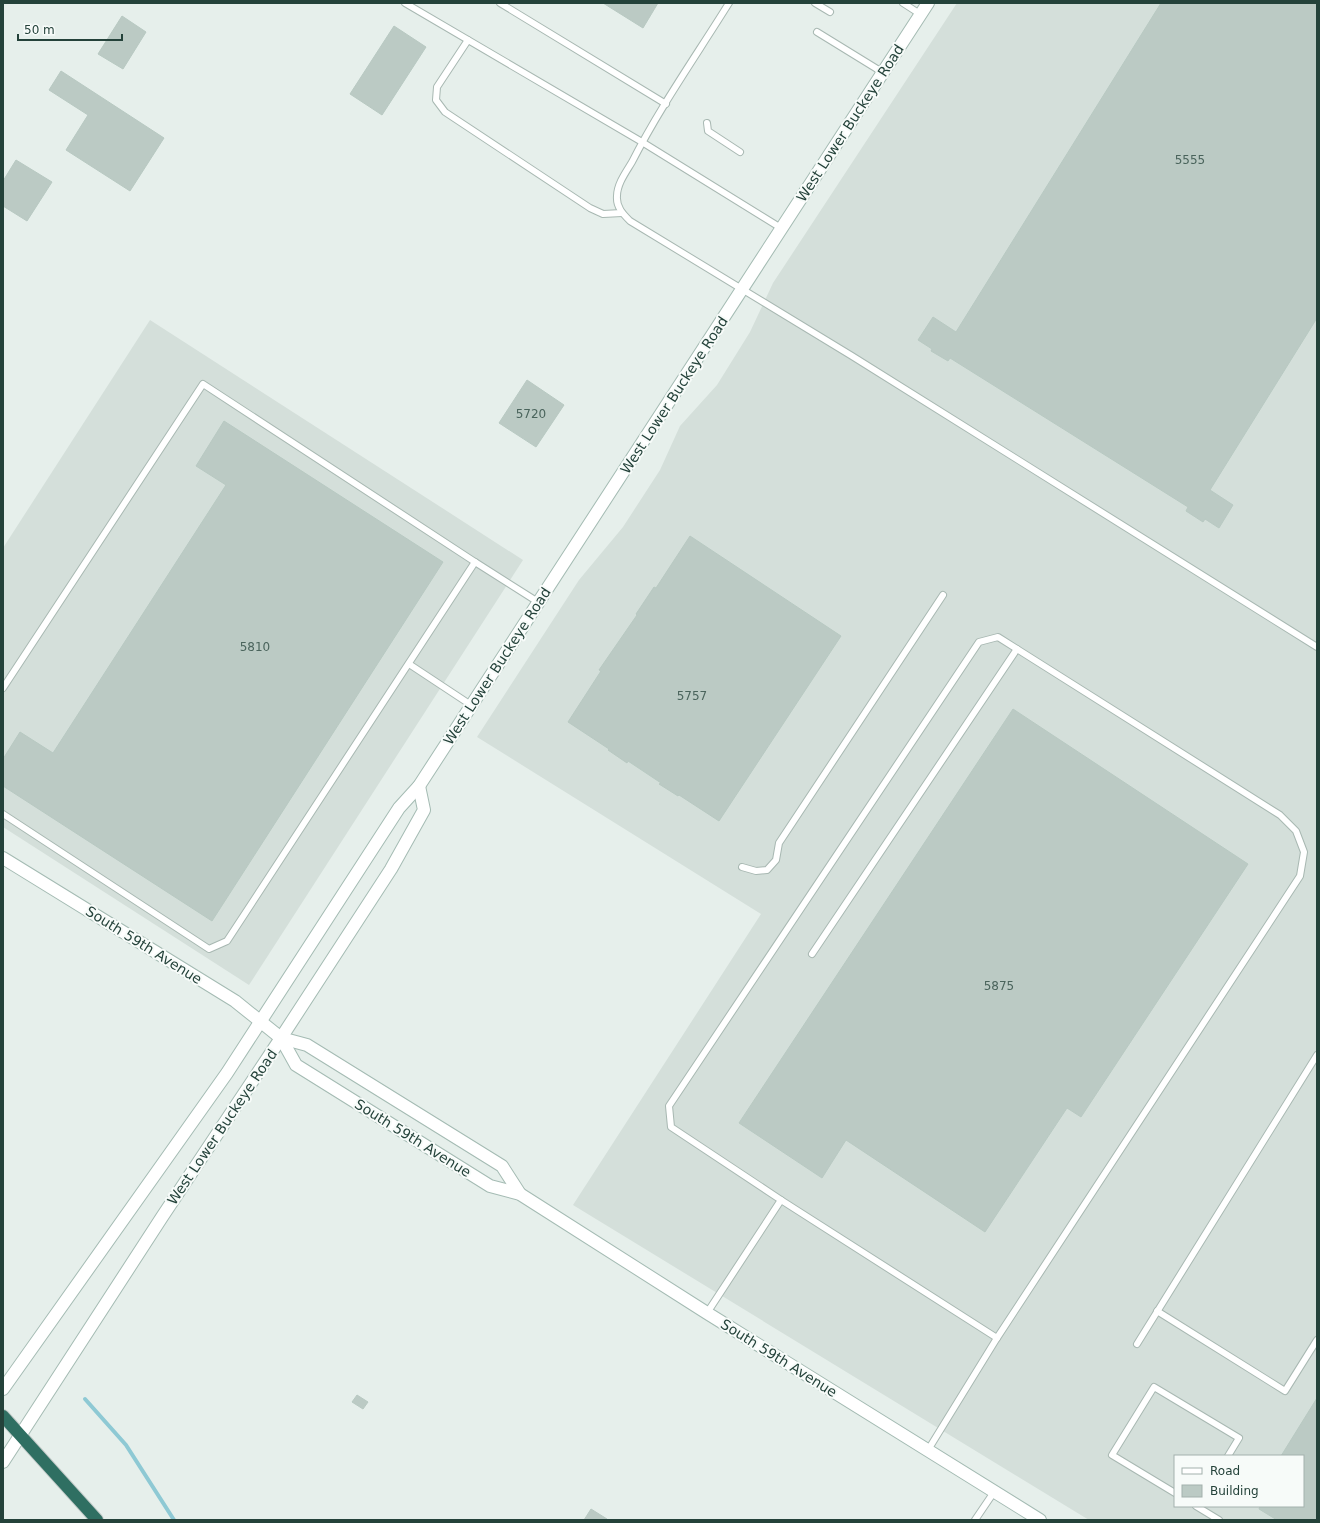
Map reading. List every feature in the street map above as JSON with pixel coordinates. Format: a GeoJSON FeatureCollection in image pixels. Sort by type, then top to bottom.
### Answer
{"type":"FeatureCollection","features":[{"type":"Feature","properties":{"kind":"highway"},"geometry":{"type":"LineString","coordinates":[[3,1416],[97,1520]]}},
{"type":"Feature","properties":{"kind":"main road","name":"West Lower Buckeye Road"},"geometry":{"type":"LineString","coordinates":[[3,1390],[226,1073],[399,808],[419,786],[928,3]]}},
{"type":"Feature","properties":{"kind":"main road","name":"West Lower Buckeye Road"},"geometry":{"type":"LineString","coordinates":[[3,1462],[391,869],[424,810],[419,786]]}},
{"type":"Feature","properties":{"kind":"main road","name":"South 59th Avenue"},"geometry":{"type":"LineString","coordinates":[[3,858],[235,1001],[281,1038],[296,1065],[490,1186],[520,1194],[707,1313],[1040,1520]]}},
{"type":"Feature","properties":{"kind":"main road","name":"South 59th Avenue"},"geometry":{"type":"LineString","coordinates":[[281,1038],[307,1044],[502,1166],[520,1194]]}},
{"type":"Feature","properties":{"kind":"lane"},"geometry":{"type":"LineString","coordinates":[[405,3],[642,142],[781,228]]}},
{"type":"Feature","properties":{"kind":"lane"},"geometry":{"type":"LineString","coordinates":[[500,3],[666,104]]}},
{"type":"Feature","properties":{"kind":"lane"},"geometry":{"type":"LineString","coordinates":[[729,3],[642,142],[617,194],[616,203],[622,213],[630,221],[742,289],[1317,647]]}},
{"type":"Feature","properties":{"kind":"lane"},"geometry":{"type":"LineString","coordinates":[[816,3],[830,12]]}},
{"type":"Feature","properties":{"kind":"lane"},"geometry":{"type":"LineString","coordinates":[[902,3],[920,14]]}},
{"type":"Feature","properties":{"kind":"lane"},"geometry":{"type":"LineString","coordinates":[[817,32],[882,72]]}},
{"type":"Feature","properties":{"kind":"lane"},"geometry":{"type":"LineString","coordinates":[[468,40],[437,87],[436,100],[445,112],[590,208],[603,214],[622,213]]}},
{"type":"Feature","properties":{"kind":"lane"},"geometry":{"type":"LineString","coordinates":[[707,123],[708,131],[740,152]]}},
{"type":"Feature","properties":{"kind":"lane"},"geometry":{"type":"LineString","coordinates":[[3,688],[203,384],[538,602]]}},
{"type":"Feature","properties":{"kind":"lane"},"geometry":{"type":"LineString","coordinates":[[3,814],[209,949],[227,942],[475,562]]}},
{"type":"Feature","properties":{"kind":"lane"},"geometry":{"type":"LineString","coordinates":[[742,867],[756,871],[767,870],[776,860],[778,843],[944,595]]}},
{"type":"Feature","properties":{"kind":"lane"},"geometry":{"type":"LineString","coordinates":[[928,1450],[996,1338],[1300,876],[1304,852],[1296,831],[1280,815],[998,637],[979,642],[669,1106],[671,1128],[996,1338]]}},
{"type":"Feature","properties":{"kind":"lane"},"geometry":{"type":"LineString","coordinates":[[812,954],[1017,649]]}},
{"type":"Feature","properties":{"kind":"lane"},"geometry":{"type":"LineString","coordinates":[[409,664],[471,705]]}},
{"type":"Feature","properties":{"kind":"lane"},"geometry":{"type":"LineString","coordinates":[[1137,1344],[1317,1055]]}},
{"type":"Feature","properties":{"kind":"lane"},"geometry":{"type":"LineString","coordinates":[[707,1313],[781,1200]]}},
{"type":"Feature","properties":{"kind":"lane"},"geometry":{"type":"LineString","coordinates":[[1158,1311],[1285,1391],[1317,1340]]}},
{"type":"Feature","properties":{"kind":"lane"},"geometry":{"type":"LineString","coordinates":[[1174,1492],[1112,1455],[1154,1387],[1239,1438],[1229,1455]]}},
{"type":"Feature","properties":{"kind":"lane"},"geometry":{"type":"LineString","coordinates":[[975,1520],[994,1492]]}},
{"type":"Feature","properties":{"kind":"lane"},"geometry":{"type":"LineString","coordinates":[[1199,1507],[1219,1520]]}},
{"type":"Feature","properties":{"kind":"shaded area"},"geometry":{"type":"Polygon","coordinates":[[[957,3],[1317,3],[1317,1520],[1089,1520],[573,1205],[761,914],[477,737],[579,580],[623,527],[660,470],[680,426],[717,385],[750,332],[773,283],[957,3]]]}},
{"type":"Feature","properties":{"kind":"shaded area"},"geometry":{"type":"Polygon","coordinates":[[[150,320],[523,560],[249,985],[3,827],[3,548],[150,320]]]}},
{"type":"Feature","properties":{"kind":"building"},"geometry":{"type":"Polygon","coordinates":[[[603,3],[658,3],[643,28],[603,3]]]}},
{"type":"Feature","properties":{"kind":"building"},"geometry":{"type":"Polygon","coordinates":[[[1161,3],[1317,3],[1317,318],[1210,490],[1233,505],[1219,528],[1205,519],[1203,522],[1186,511],[1188,507],[950,358],[948,361],[931,351],[932,349],[918,340],[933,317],[956,332],[1161,3]]]}},
{"type":"Feature","properties":{"kind":"building"},"geometry":{"type":"Polygon","coordinates":[[[122,16],[146,32],[123,69],[98,54],[122,16]]]}},
{"type":"Feature","properties":{"kind":"building"},"geometry":{"type":"Polygon","coordinates":[[[394,26],[426,47],[382,115],[350,94],[394,26]]]}},
{"type":"Feature","properties":{"kind":"building"},"geometry":{"type":"Polygon","coordinates":[[[61,71],[164,138],[130,191],[66,150],[88,115],[49,90],[61,71]]]}},
{"type":"Feature","properties":{"kind":"building"},"geometry":{"type":"Polygon","coordinates":[[[16,160],[52,182],[27,221],[3,206],[3,181],[16,160]]]}},
{"type":"Feature","properties":{"kind":"building"},"geometry":{"type":"Polygon","coordinates":[[[527,380],[564,405],[536,447],[499,423],[527,380]]]}},
{"type":"Feature","properties":{"kind":"building"},"geometry":{"type":"Polygon","coordinates":[[[224,421],[443,562],[212,921],[3,786],[3,759],[20,732],[53,753],[226,485],[196,466],[224,421]]]}},
{"type":"Feature","properties":{"kind":"building"},"geometry":{"type":"Polygon","coordinates":[[[690,536],[841,636],[719,821],[659,784],[661,783],[628,761],[627,763],[608,750],[609,749],[568,722],[601,671],[599,670],[690,536]]]}},
{"type":"Feature","properties":{"kind":"building"},"geometry":{"type":"Polygon","coordinates":[[[1013,709],[1248,864],[1081,1117],[1067,1108],[985,1232],[846,1140],[822,1178],[739,1123],[1013,709]]]}},
{"type":"Feature","properties":{"kind":"building"},"geometry":{"type":"Polygon","coordinates":[[[357,1395],[368,1402],[363,1409],[352,1402],[357,1395]]]}},
{"type":"Feature","properties":{"kind":"building"},"geometry":{"type":"Polygon","coordinates":[[[1317,1398],[1317,1520],[1277,1520],[1259,1509],[1260,1507],[1304,1507],[1304,1455],[1282,1455],[1317,1398]]]}},
{"type":"Feature","properties":{"kind":"building"},"geometry":{"type":"Polygon","coordinates":[[[591,1509],[607,1519],[584,1520],[591,1509]]]}},
{"type":"Feature","properties":{"kind":"waterway"},"geometry":{"type":"LineString","coordinates":[[85,1399],[126,1445],[174,1520]]}}]}
